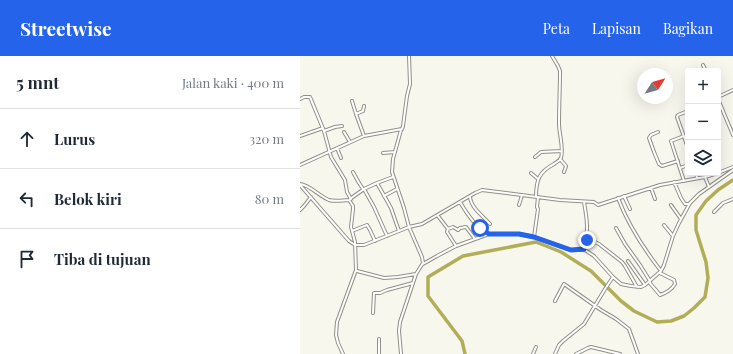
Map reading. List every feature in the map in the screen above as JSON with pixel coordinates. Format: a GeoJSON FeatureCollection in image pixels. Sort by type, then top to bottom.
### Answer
{"type":"FeatureCollection","features":[{"type":"Feature","properties":{"kind":"street"},"geometry":{"type":"LineString","coordinates":[[409,56],[410,84],[403,126],[392,168],[393,177],[422,257],[423,264]]}},
{"type":"Feature","properties":{"kind":"street"},"geometry":{"type":"LineString","coordinates":[[552,56],[560,71],[560,159],[566,166],[564,172]]}},
{"type":"Feature","properties":{"kind":"street"},"geometry":{"type":"LineString","coordinates":[[721,96],[733,90]]}},
{"type":"Feature","properties":{"kind":"street"},"geometry":{"type":"LineString","coordinates":[[300,98],[310,97],[323,129],[330,152],[344,179],[347,192],[353,206],[351,225],[355,247],[356,271],[337,322],[336,335],[343,354]]}},
{"type":"Feature","properties":{"kind":"street"},"geometry":{"type":"LineString","coordinates":[[352,101],[364,136]]}},
{"type":"Feature","properties":{"kind":"street"},"geometry":{"type":"LineString","coordinates":[[720,104],[733,135]]}},
{"type":"Feature","properties":{"kind":"street"},"geometry":{"type":"LineString","coordinates":[[356,114],[363,111],[364,106]]}},
{"type":"Feature","properties":{"kind":"street"},"geometry":{"type":"LineString","coordinates":[[685,112],[678,116],[685,140]]}},
{"type":"Feature","properties":{"kind":"street"},"geometry":{"type":"LineString","coordinates":[[300,136],[323,129],[342,126]]}},
{"type":"Feature","properties":{"kind":"street"},"geometry":{"type":"LineString","coordinates":[[300,165],[364,136],[401,130]]}},
{"type":"Feature","properties":{"kind":"street"},"geometry":{"type":"LineString","coordinates":[[344,132],[350,142]]}},
{"type":"Feature","properties":{"kind":"street"},"geometry":{"type":"LineString","coordinates":[[658,132],[649,138],[659,164],[662,166],[678,161]]}},
{"type":"Feature","properties":{"kind":"street"},"geometry":{"type":"LineString","coordinates":[[683,180],[671,140],[684,136]]}},
{"type":"Feature","properties":{"kind":"street"},"geometry":{"type":"LineString","coordinates":[[337,148],[341,158]]}},
{"type":"Feature","properties":{"kind":"street"},"geometry":{"type":"LineString","coordinates":[[535,157],[542,152],[561,151]]}},
{"type":"Feature","properties":{"kind":"street"},"geometry":{"type":"LineString","coordinates":[[383,153],[395,152]]}},
{"type":"Feature","properties":{"kind":"street"},"geometry":{"type":"LineString","coordinates":[[534,237],[538,209],[536,187],[538,179],[547,168],[560,159]]}},
{"type":"Feature","properties":{"kind":"street"},"geometry":{"type":"LineString","coordinates":[[680,168],[685,166]]}},
{"type":"Feature","properties":{"kind":"street"},"geometry":{"type":"LineString","coordinates":[[721,172],[733,169]]}},
{"type":"Feature","properties":{"kind":"street"},"geometry":{"type":"LineString","coordinates":[[401,354],[399,325],[416,274],[423,264],[437,256],[456,246],[489,234],[519,234],[534,237],[571,250],[584,249],[594,256],[613,277],[624,285],[637,287],[645,285],[660,272],[664,265],[673,236],[690,203],[699,194],[733,169]]}},
{"type":"Feature","properties":{"kind":"street"},"geometry":{"type":"LineString","coordinates":[[353,172],[373,205],[387,236]]}},
{"type":"Feature","properties":{"kind":"street"},"geometry":{"type":"LineString","coordinates":[[530,173],[538,179]]}},
{"type":"Feature","properties":{"kind":"street"},"geometry":{"type":"LineString","coordinates":[[355,247],[422,224],[482,190],[560,200],[595,202],[598,205],[693,176]]}},
{"type":"Feature","properties":{"kind":"street"},"geometry":{"type":"LineString","coordinates":[[700,176],[708,176]]}},
{"type":"Feature","properties":{"kind":"street"},"geometry":{"type":"LineString","coordinates":[[300,184],[306,185],[330,200],[350,199],[364,189],[393,177]]}},
{"type":"Feature","properties":{"kind":"street"},"geometry":{"type":"LineString","coordinates":[[705,177],[709,187]]}},
{"type":"Feature","properties":{"kind":"street"},"geometry":{"type":"LineString","coordinates":[[674,182],[683,202],[685,204],[690,203]]}},
{"type":"Feature","properties":{"kind":"street"},"geometry":{"type":"LineString","coordinates":[[377,183],[391,208],[399,231]]}},
{"type":"Feature","properties":{"kind":"street"},"geometry":{"type":"LineString","coordinates":[[300,184],[355,247]]}},
{"type":"Feature","properties":{"kind":"street"},"geometry":{"type":"LineString","coordinates":[[651,188],[655,199]]}},
{"type":"Feature","properties":{"kind":"street"},"geometry":{"type":"LineString","coordinates":[[308,194],[311,189]]}},
{"type":"Feature","properties":{"kind":"street"},"geometry":{"type":"LineString","coordinates":[[384,196],[397,189]]}},
{"type":"Feature","properties":{"kind":"street"},"geometry":{"type":"LineString","coordinates":[[519,205],[522,195]]}},
{"type":"Feature","properties":{"kind":"street"},"geometry":{"type":"LineString","coordinates":[[470,196],[473,206],[490,224]]}},
{"type":"Feature","properties":{"kind":"street"},"geometry":{"type":"LineString","coordinates":[[624,196],[630,209]]}},
{"type":"Feature","properties":{"kind":"street"},"geometry":{"type":"LineString","coordinates":[[300,210],[311,197]]}},
{"type":"Feature","properties":{"kind":"street"},"geometry":{"type":"LineString","coordinates":[[616,228],[659,294],[661,295],[674,287],[674,280],[660,272],[627,220],[618,198]]}},
{"type":"Feature","properties":{"kind":"street"},"geometry":{"type":"LineString","coordinates":[[714,212],[723,203],[733,199]]}},
{"type":"Feature","properties":{"kind":"street"},"geometry":{"type":"LineString","coordinates":[[460,202],[477,226],[489,234]]}},
{"type":"Feature","properties":{"kind":"street"},"geometry":{"type":"LineString","coordinates":[[584,202],[588,221],[587,240],[584,249]]}},
{"type":"Feature","properties":{"kind":"street"},"geometry":{"type":"LineString","coordinates":[[671,205],[681,219]]}},
{"type":"Feature","properties":{"kind":"street"},"geometry":{"type":"LineString","coordinates":[[438,216],[448,229],[447,232],[456,246]]}},
{"type":"Feature","properties":{"kind":"street"},"geometry":{"type":"LineString","coordinates":[[352,231],[367,225],[375,241]]}},
{"type":"Feature","properties":{"kind":"street"},"geometry":{"type":"LineString","coordinates":[[664,225],[673,236]]}},
{"type":"Feature","properties":{"kind":"street"},"geometry":{"type":"LineString","coordinates":[[448,229],[453,227],[458,230],[460,228],[466,228],[475,239]]}},
{"type":"Feature","properties":{"kind":"street"},"geometry":{"type":"LineString","coordinates":[[587,240],[600,244],[622,262],[637,287]]}},
{"type":"Feature","properties":{"kind":"street"},"geometry":{"type":"LineString","coordinates":[[628,261],[645,285]]}},
{"type":"Feature","properties":{"kind":"street"},"geometry":{"type":"LineString","coordinates":[[356,271],[384,278],[416,274]]}},
{"type":"Feature","properties":{"kind":"street"},"geometry":{"type":"LineString","coordinates":[[555,354],[559,345],[584,324],[604,289],[613,277]]}},
{"type":"Feature","properties":{"kind":"street"},"geometry":{"type":"LineString","coordinates":[[373,313],[374,293],[380,293],[389,289],[413,283]]}},
{"type":"Feature","properties":{"kind":"street"},"geometry":{"type":"LineString","coordinates":[[555,301],[564,284],[629,329],[638,354]]}},
{"type":"Feature","properties":{"kind":"street"},"geometry":{"type":"LineString","coordinates":[[379,339],[379,354]]}},
{"type":"Feature","properties":{"kind":"street"},"geometry":{"type":"LineString","coordinates":[[532,354],[536,347]]}},
{"type":"Feature","properties":{"kind":"street"},"geometry":{"type":"LineString","coordinates":[[576,354],[591,347],[620,354]]}},
{"type":"Feature","properties":{"kind":"waterway"},"geometry":{"type":"LineString","coordinates":[[465,354],[462,341],[428,296],[428,277],[463,256],[536,242],[561,252],[591,271],[621,301],[634,311],[657,322],[671,321],[684,316],[705,297],[708,278],[706,262],[696,230],[696,215],[706,201],[718,190],[733,180]]}},
{"type":"Feature","properties":{"kind":"route"},"geometry":{"type":"LineString","coordinates":[[480,228],[489,234],[507,233],[534,237],[571,250],[584,249],[587,240]]}}]}
